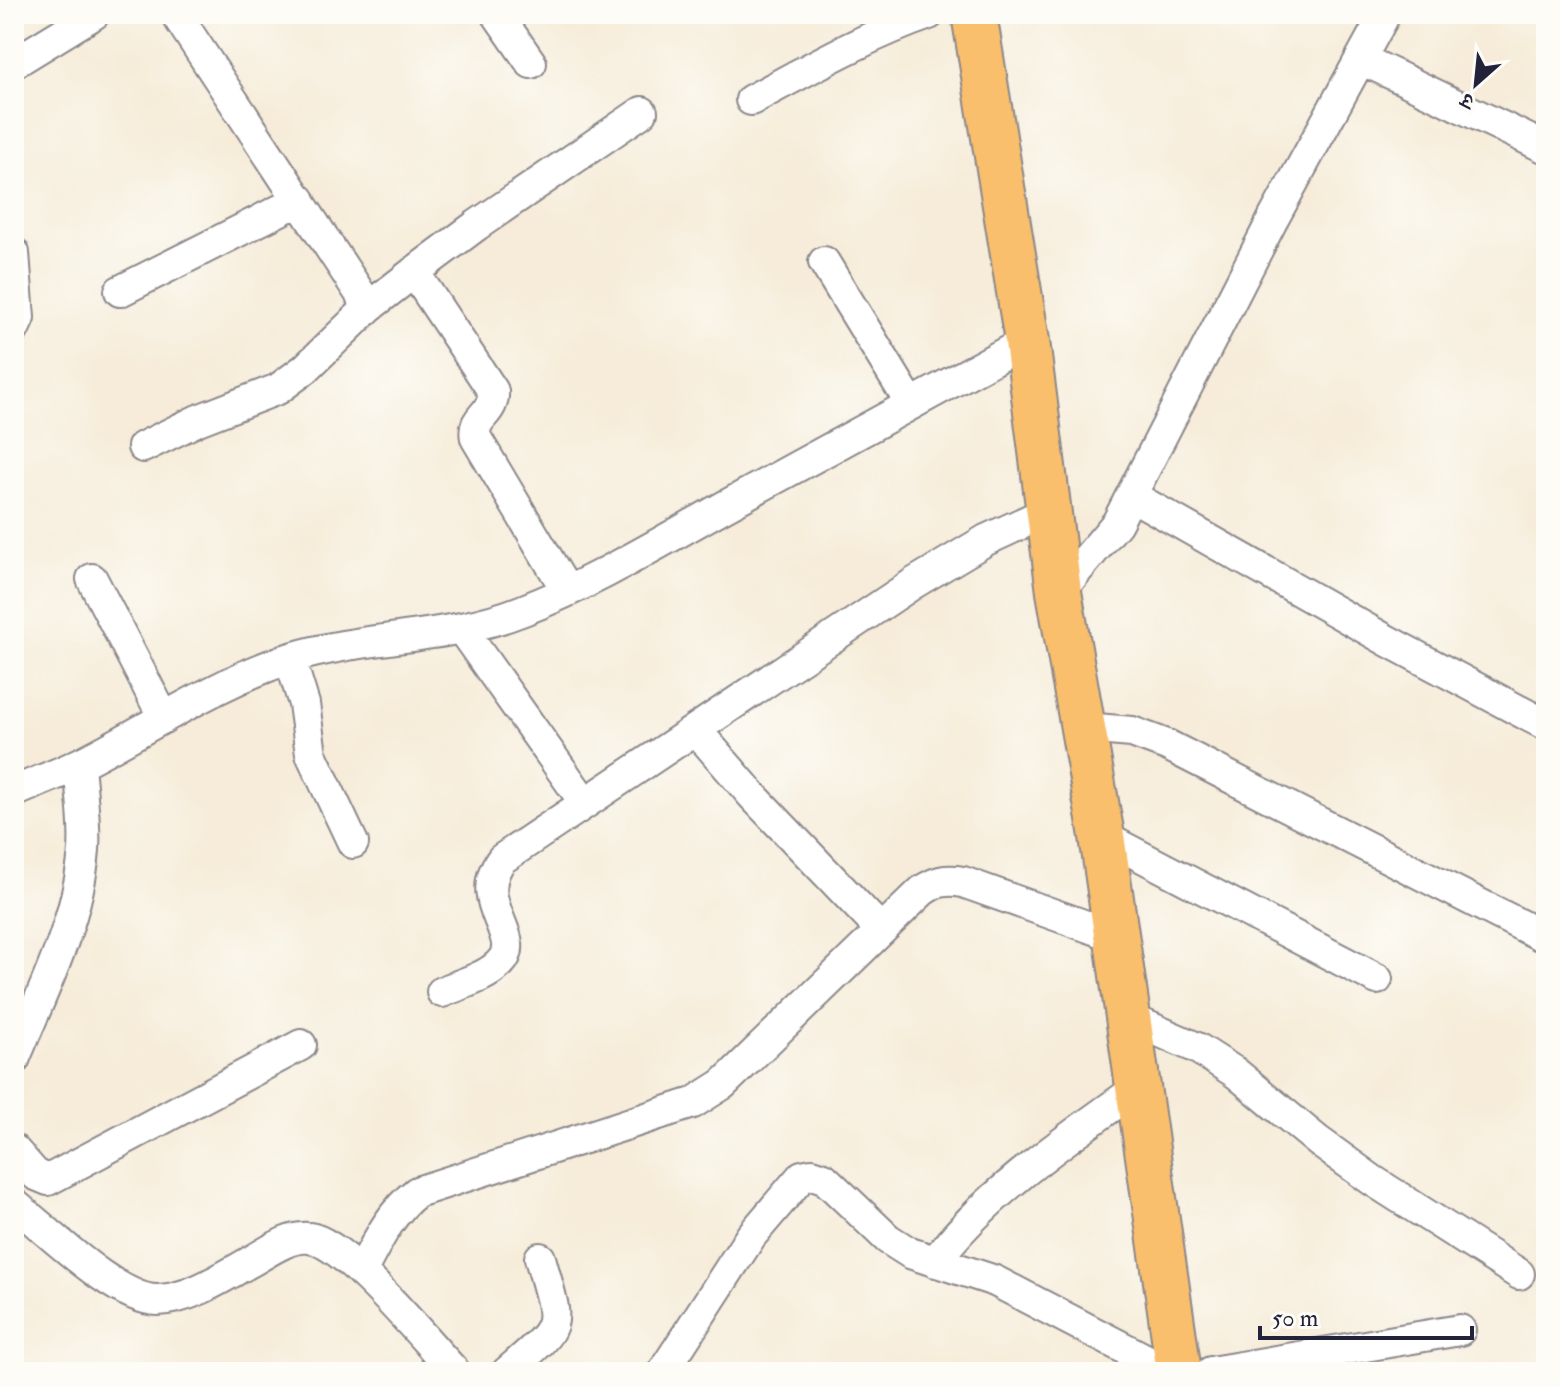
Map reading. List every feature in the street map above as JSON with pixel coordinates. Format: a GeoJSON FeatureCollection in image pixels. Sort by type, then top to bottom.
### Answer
{"type":"FeatureCollection","features":[{"type":"Feature","properties":{"kind":"highway"},"geometry":{"type":"LineString","coordinates":[[974,14],[1027,341],[1059,592],[1102,836],[1179,1372]]}},
{"type":"Feature","properties":{"kind":"street"},"geometry":{"type":"LineString","coordinates":[[14,63],[94,14]]}},
{"type":"Feature","properties":{"kind":"street"},"geometry":{"type":"LineString","coordinates":[[176,14],[369,307]]}},
{"type":"Feature","properties":{"kind":"street"},"geometry":{"type":"LineString","coordinates":[[497,14],[531,63]]}},
{"type":"Feature","properties":{"kind":"street"},"geometry":{"type":"LineString","coordinates":[[751,100],[846,49],[894,26],[929,14]]}},
{"type":"Feature","properties":{"kind":"street"},"geometry":{"type":"LineString","coordinates":[[1059,592],[1117,523],[1273,219],[1385,14]]}},
{"type":"Feature","properties":{"kind":"street"},"geometry":{"type":"LineString","coordinates":[[1361,59],[1546,148]]}},
{"type":"Feature","properties":{"kind":"street"},"geometry":{"type":"LineString","coordinates":[[143,447],[198,420],[278,389],[305,369],[369,307],[414,272],[642,112]]}},
{"type":"Feature","properties":{"kind":"street"},"geometry":{"type":"LineString","coordinates":[[120,291],[300,200]]}},
{"type":"Feature","properties":{"kind":"street"},"geometry":{"type":"LineString","coordinates":[[14,253],[19,318],[14,329]]}},
{"type":"Feature","properties":{"kind":"street"},"geometry":{"type":"LineString","coordinates":[[824,262],[911,404]]}},
{"type":"Feature","properties":{"kind":"street"},"geometry":{"type":"LineString","coordinates":[[414,272],[493,391],[494,402],[474,429],[476,438],[567,591]]}},
{"type":"Feature","properties":{"kind":"street"},"geometry":{"type":"LineString","coordinates":[[14,792],[79,764],[240,680],[290,659],[350,643],[408,638],[461,628],[520,612],[638,555],[1027,341]]}},
{"type":"Feature","properties":{"kind":"street"},"geometry":{"type":"LineString","coordinates":[[1132,496],[1388,641],[1546,725]]}},
{"type":"Feature","properties":{"kind":"street"},"geometry":{"type":"LineString","coordinates":[[442,992],[492,970],[507,954],[508,943],[489,885],[502,859],[914,583],[986,540],[1049,511]]}},
{"type":"Feature","properties":{"kind":"street"},"geometry":{"type":"LineString","coordinates":[[92,579],[164,718]]}},
{"type":"Feature","properties":{"kind":"street"},"geometry":{"type":"LineString","coordinates":[[461,628],[585,803]]}},
{"type":"Feature","properties":{"kind":"street"},"geometry":{"type":"LineString","coordinates":[[290,659],[304,704],[311,754],[353,843]]}},
{"type":"Feature","properties":{"kind":"street"},"geometry":{"type":"LineString","coordinates":[[1084,728],[1132,732],[1167,745],[1546,938]]}},
{"type":"Feature","properties":{"kind":"street"},"geometry":{"type":"LineString","coordinates":[[696,730],[752,795],[881,930]]}},
{"type":"Feature","properties":{"kind":"street"},"geometry":{"type":"LineString","coordinates":[[14,1060],[58,952],[79,884],[84,849],[79,764]]}},
{"type":"Feature","properties":{"kind":"street"},"geometry":{"type":"LineString","coordinates":[[1102,836],[1377,979]]}},
{"type":"Feature","properties":{"kind":"street"},"geometry":{"type":"LineString","coordinates":[[361,1272],[400,1205],[417,1192],[693,1103],[723,1084],[881,930],[934,883],[947,880],[1038,907],[1117,937]]}},
{"type":"Feature","properties":{"kind":"street"},"geometry":{"type":"LineString","coordinates":[[1129,1018],[1197,1048],[1236,1073],[1318,1141],[1372,1180],[1519,1274]]}},
{"type":"Feature","properties":{"kind":"street"},"geometry":{"type":"LineString","coordinates":[[18,1163],[48,1180],[301,1045]]}},
{"type":"Feature","properties":{"kind":"street"},"geometry":{"type":"LineString","coordinates":[[935,1262],[965,1227],[1023,1174],[1139,1087]]}},
{"type":"Feature","properties":{"kind":"street"},"geometry":{"type":"LineString","coordinates":[[663,1372],[751,1236],[802,1176],[812,1174],[824,1178],[888,1239],[910,1253],[995,1281],[1170,1372]]}},
{"type":"Feature","properties":{"kind":"street"},"geometry":{"type":"LineString","coordinates":[[14,1204],[117,1287],[137,1297],[159,1300],[207,1285],[291,1240],[309,1238],[328,1246],[361,1272],[455,1372]]}},
{"type":"Feature","properties":{"kind":"street"},"geometry":{"type":"LineString","coordinates":[[507,1372],[545,1338],[554,1325],[555,1311],[540,1258]]}},
{"type":"Feature","properties":{"kind":"street"},"geometry":{"type":"LineString","coordinates":[[1211,1372],[1460,1330]]}}]}
